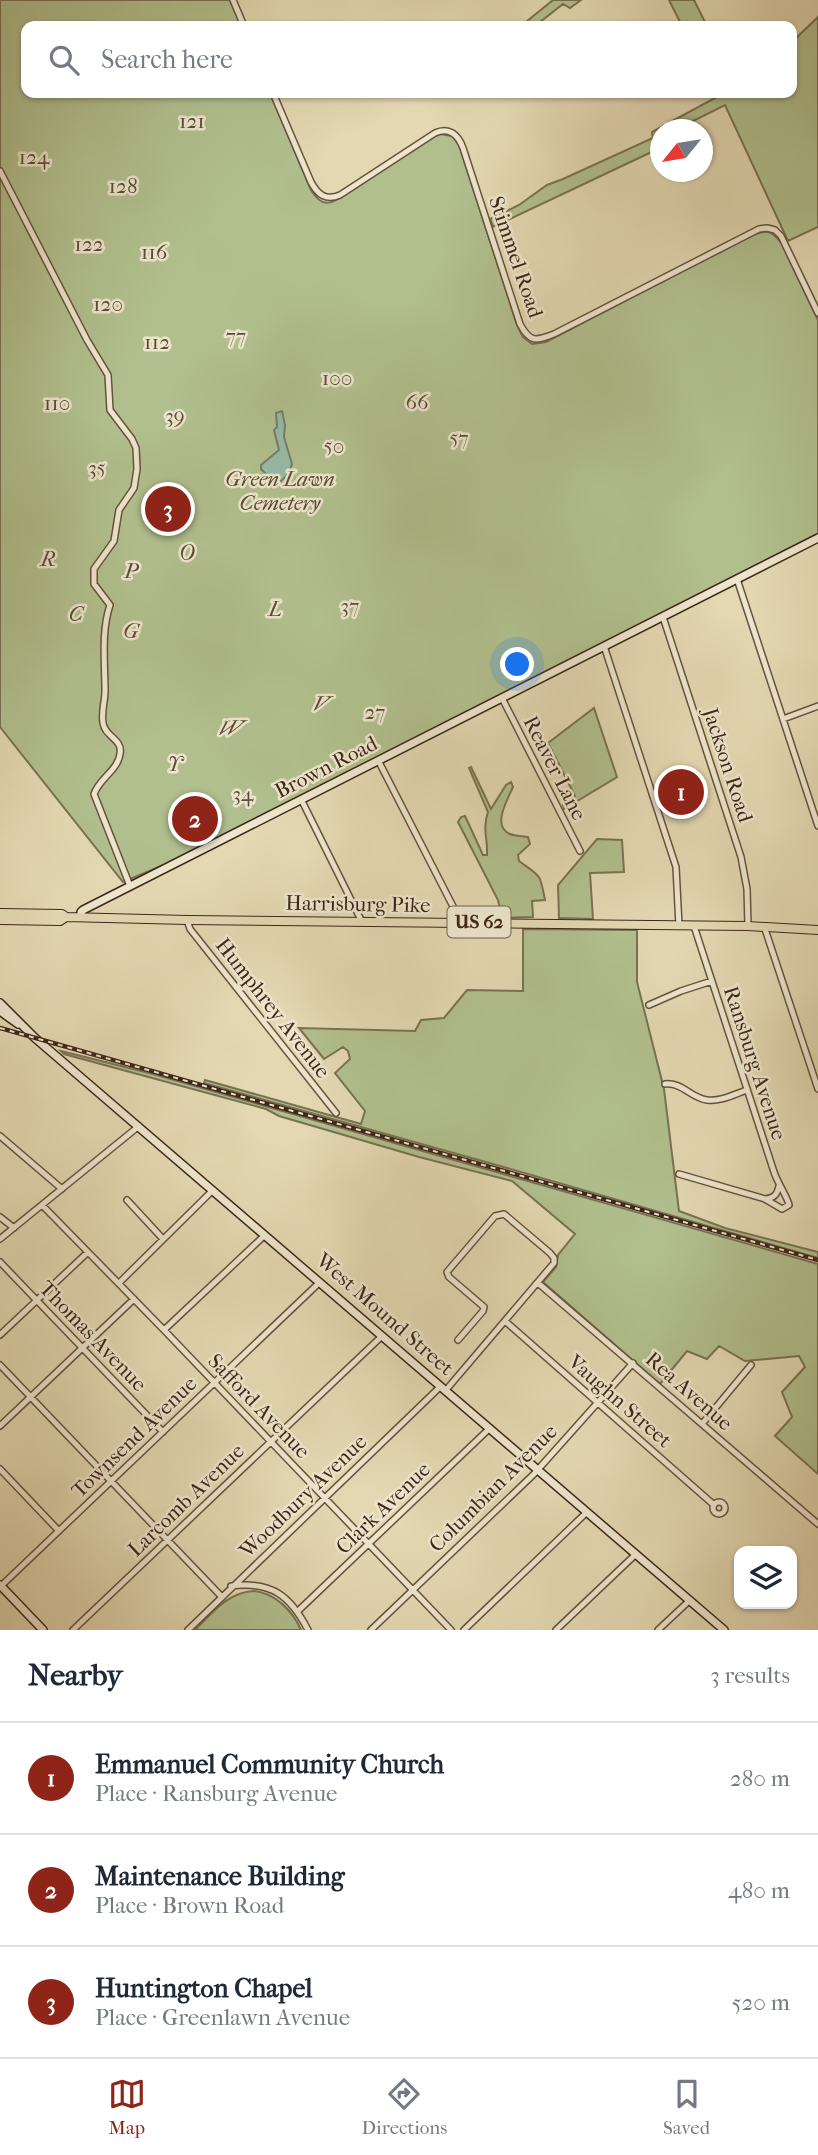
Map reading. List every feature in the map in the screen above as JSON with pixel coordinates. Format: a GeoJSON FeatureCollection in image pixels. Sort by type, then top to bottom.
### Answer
{"type":"FeatureCollection","features":[{"type":"Feature","properties":{"kind":"main road","name":"Brown Road"},"geometry":{"type":"LineString","coordinates":[[80,917],[83,909],[818,538]]}},
{"type":"Feature","properties":{"kind":"main road","name":"Harrisburg Pike"},"geometry":{"type":"LineString","coordinates":[[0,913],[187,920],[764,926],[818,930]]}},
{"type":"Feature","properties":{"kind":"main road","name":"Harrisburg Pike"},"geometry":{"type":"LineString","coordinates":[[0,920],[60,921],[66,917]]}},
{"type":"Feature","properties":{"kind":"main road","name":"West Mound Street"},"geometry":{"type":"LineString","coordinates":[[0,1003],[22,1026],[724,1630]]}},
{"type":"Feature","properties":{"kind":"main road","name":"West Mound Street"},"geometry":{"type":"LineString","coordinates":[[0,1011],[22,1026]]}},
{"type":"Feature","properties":{"kind":"main road"},"geometry":{"type":"LineString","coordinates":[[1,1586],[43,1630]]}},
{"type":"Feature","properties":{"kind":"street"},"geometry":{"type":"LineString","coordinates":[[233,0],[242,21]]}},
{"type":"Feature","properties":{"kind":"street","name":"Stimmel Road"},"geometry":{"type":"LineString","coordinates":[[275,98],[315,190],[325,197],[340,195],[435,133],[442,130],[456,135],[463,148],[520,324],[525,334],[532,339],[540,340],[554,334],[723,246],[759,229],[767,228],[775,230],[781,236],[818,313]]}},
{"type":"Feature","properties":{"kind":"street"},"geometry":{"type":"LineString","coordinates":[[0,171],[85,337],[108,375],[110,410],[136,448],[134,488],[119,510],[114,541],[94,569],[93,576],[97,590],[110,605],[107,613],[104,661],[103,724],[107,733],[119,743],[120,750],[118,761],[100,782],[94,794],[130,886]]}},
{"type":"Feature","properties":{"kind":"street"},"geometry":{"type":"LineString","coordinates":[[737,579],[818,826]]}},
{"type":"Feature","properties":{"kind":"street","name":"Jackson Road"},"geometry":{"type":"LineString","coordinates":[[663,617],[741,856],[747,889],[748,926]]}},
{"type":"Feature","properties":{"kind":"street"},"geometry":{"type":"LineString","coordinates":[[604,646],[676,867],[679,926]]}},
{"type":"Feature","properties":{"kind":"street","name":"Reaver Lane"},"geometry":{"type":"LineString","coordinates":[[502,698],[580,851]]}},
{"type":"Feature","properties":{"kind":"street"},"geometry":{"type":"LineString","coordinates":[[783,719],[818,706]]}},
{"type":"Feature","properties":{"kind":"street"},"geometry":{"type":"LineString","coordinates":[[378,761],[461,922]]}},
{"type":"Feature","properties":{"kind":"street"},"geometry":{"type":"LineString","coordinates":[[301,799],[362,922]]}},
{"type":"Feature","properties":{"kind":"street","name":"Humphrey Avenue"},"geometry":{"type":"LineString","coordinates":[[187,920],[190,929],[336,1113]]}},
{"type":"Feature","properties":{"kind":"street","name":"Ransburg Avenue"},"geometry":{"type":"LineString","coordinates":[[694,926],[779,1186],[790,1203],[788,1208],[782,1209],[765,1199]]}},
{"type":"Feature","properties":{"kind":"street"},"geometry":{"type":"LineString","coordinates":[[764,926],[818,1089]]}},
{"type":"Feature","properties":{"kind":"street"},"geometry":{"type":"LineString","coordinates":[[649,1005],[712,981]]}},
{"type":"Feature","properties":{"kind":"street"},"geometry":{"type":"LineString","coordinates":[[665,1084],[681,1087],[711,1101],[747,1090]]}},
{"type":"Feature","properties":{"kind":"street"},"geometry":{"type":"LineString","coordinates":[[0,1240],[139,1126]]}},
{"type":"Feature","properties":{"kind":"street"},"geometry":{"type":"LineString","coordinates":[[0,1136],[62,1189]]}},
{"type":"Feature","properties":{"kind":"street"},"geometry":{"type":"LineString","coordinates":[[679,1174],[765,1199],[777,1194],[779,1186]]}},
{"type":"Feature","properties":{"kind":"street"},"geometry":{"type":"LineString","coordinates":[[119,1283],[213,1190]]}},
{"type":"Feature","properties":{"kind":"street"},"geometry":{"type":"LineString","coordinates":[[127,1200],[163,1239]]}},
{"type":"Feature","properties":{"kind":"street","name":"Safford Avenue"},"geometry":{"type":"LineString","coordinates":[[42,1205],[451,1630]]}},
{"type":"Feature","properties":{"kind":"street","name":"Woodbury Avenue"},"geometry":{"type":"LineString","coordinates":[[188,1630],[324,1498],[444,1388],[551,1267],[554,1258],[508,1217],[498,1214],[446,1274],[484,1307],[458,1340]]}},
{"type":"Feature","properties":{"kind":"street"},"geometry":{"type":"LineString","coordinates":[[0,1217],[14,1228]]}},
{"type":"Feature","properties":{"kind":"street"},"geometry":{"type":"LineString","coordinates":[[164,1330],[265,1235]]}},
{"type":"Feature","properties":{"kind":"street"},"geometry":{"type":"LineString","coordinates":[[0,1335],[88,1252]]}},
{"type":"Feature","properties":{"kind":"street","name":"Thomas Avenue"},"geometry":{"type":"LineString","coordinates":[[0,1262],[163,1432]]}},
{"type":"Feature","properties":{"kind":"street","name":"Townsend Avenue"},"geometry":{"type":"LineString","coordinates":[[1,1586],[320,1282]]}},
{"type":"Feature","properties":{"kind":"street","name":"Rea Avenue"},"geometry":{"type":"LineString","coordinates":[[538,1283],[818,1524]]}},
{"type":"Feature","properties":{"kind":"street"},"geometry":{"type":"LineString","coordinates":[[0,1426],[134,1299]]}},
{"type":"Feature","properties":{"kind":"street","name":"Vaughn Street"},"geometry":{"type":"LineString","coordinates":[[505,1321],[714,1505]]}},
{"type":"Feature","properties":{"kind":"street","name":"Larcomb Avenue"},"geometry":{"type":"LineString","coordinates":[[73,1630],[382,1336]]}},
{"type":"Feature","properties":{"kind":"street","name":"Columbian Avenue"},"geometry":{"type":"LineString","coordinates":[[371,1630],[538,1470],[633,1363]]}},
{"type":"Feature","properties":{"kind":"street"},"geometry":{"type":"LineString","coordinates":[[0,1365],[221,1596]]}},
{"type":"Feature","properties":{"kind":"street"},"geometry":{"type":"LineString","coordinates":[[702,1424],[751,1365]]}},
{"type":"Feature","properties":{"kind":"street","name":"Clark Avenue"},"geometry":{"type":"LineString","coordinates":[[298,1611],[490,1428]]}},
{"type":"Feature","properties":{"kind":"street"},"geometry":{"type":"LineString","coordinates":[[0,1469],[59,1531]]}},
{"type":"Feature","properties":{"kind":"street"},"geometry":{"type":"LineString","coordinates":[[464,1630],[587,1512]]}},
{"type":"Feature","properties":{"kind":"street"},"geometry":{"type":"LineString","coordinates":[[556,1630],[636,1554]]}},
{"type":"Feature","properties":{"kind":"street"},"geometry":{"type":"LineString","coordinates":[[231,1586],[261,1585],[275,1591],[298,1611],[308,1630]]}},
{"type":"Feature","properties":{"kind":"street"},"geometry":{"type":"LineString","coordinates":[[658,1630],[689,1601]]}},
{"type":"Feature","properties":{"kind":"green space","name":"Green Lawn Cemetery"},"geometry":{"type":"Polygon","coordinates":[[[0,0],[230,0],[239,21],[21,21],[21,98],[272,98],[311,190],[324,202],[332,202],[342,197],[433,137],[440,134],[452,136],[459,145],[517,325],[523,337],[532,344],[546,342],[748,237],[767,232],[782,244],[818,320],[818,535],[166,864],[123,882],[0,727],[0,0]]]}},
{"type":"Feature","properties":{"kind":"green space"},"geometry":{"type":"Polygon","coordinates":[[[553,0],[581,0],[570,8],[563,4],[541,21],[527,21],[553,0]]]}},
{"type":"Feature","properties":{"kind":"green space"},"geometry":{"type":"Polygon","coordinates":[[[669,0],[694,0],[704,21],[680,21],[669,0]]]}},
{"type":"Feature","properties":{"kind":"green space"},"geometry":{"type":"Polygon","coordinates":[[[818,17],[818,227],[788,241],[725,105],[697,119],[676,119],[715,98],[797,98],[797,37],[818,17]]]}},
{"type":"Feature","properties":{"kind":"green space"},"geometry":{"type":"Polygon","coordinates":[[[650,139],[650,153],[493,227],[490,219],[519,205],[547,185],[650,139]]]}},
{"type":"Feature","properties":{"kind":"green space"},"geometry":{"type":"Polygon","coordinates":[[[594,708],[617,777],[564,809],[563,805],[575,796],[548,743],[594,708]]]}},
{"type":"Feature","properties":{"kind":"green space"},"geometry":{"type":"Polygon","coordinates":[[[471,767],[491,809],[506,785],[511,782],[513,787],[501,819],[504,830],[510,834],[528,837],[530,844],[518,855],[519,861],[538,876],[545,900],[532,901],[533,917],[502,918],[498,900],[458,822],[465,816],[483,855],[487,855],[485,829],[488,812],[469,768],[471,767]]]}},
{"type":"Feature","properties":{"kind":"green space"},"geometry":{"type":"Polygon","coordinates":[[[597,839],[622,840],[624,872],[590,873],[593,919],[559,918],[558,885],[597,839]]]}},
{"type":"Feature","properties":{"kind":"green space"},"geometry":{"type":"Polygon","coordinates":[[[523,929],[637,930],[637,982],[664,1089],[679,1211],[725,1228],[818,1252],[818,1258],[204,1083],[205,1080],[361,1124],[365,1111],[335,1073],[350,1059],[348,1051],[343,1047],[324,1059],[299,1028],[415,1031],[421,1020],[444,1018],[467,990],[523,991],[523,929]]]}},
{"type":"Feature","properties":{"kind":"green space"},"geometry":{"type":"Polygon","coordinates":[[[61,1051],[153,1074],[818,1264],[818,1474],[775,1436],[792,1417],[782,1392],[805,1367],[799,1356],[745,1361],[719,1346],[707,1359],[687,1351],[660,1384],[543,1282],[556,1267],[558,1255],[575,1234],[512,1181],[419,1157],[279,1116],[266,1109],[61,1051]]]}},
{"type":"Feature","properties":{"kind":"green space"},"geometry":{"type":"Polygon","coordinates":[[[254,1591],[276,1599],[293,1616],[301,1630],[195,1630],[228,1599],[254,1591]]]}},
{"type":"Feature","properties":{"kind":"shaded area"},"geometry":{"type":"Polygon","coordinates":[[[282,411],[284,437],[292,464],[284,478],[270,486],[261,465],[279,450],[274,430],[277,427],[276,413],[282,411]]]}},
{"type":"Feature","properties":{"kind":"railway"},"geometry":{"type":"LineString","coordinates":[[0,1028],[818,1260]]}},
{"type":"Feature","properties":{"kind":"place","name":"Huntington Chapel"},"geometry":{"type":"Point","coordinates":[168,509]}},
{"type":"Feature","properties":{"kind":"place","name":"Emmanuel Community Church"},"geometry":{"type":"Point","coordinates":[681,792]}},
{"type":"Feature","properties":{"kind":"place","name":"Maintenance Building"},"geometry":{"type":"Point","coordinates":[195,819]}},
{"type":"Feature","properties":{"kind":"park label","name":"121"},"geometry":{"type":"Point","coordinates":[192,121]}},
{"type":"Feature","properties":{"kind":"park label","name":"124"},"geometry":{"type":"Point","coordinates":[34,157]}},
{"type":"Feature","properties":{"kind":"park label","name":"128"},"geometry":{"type":"Point","coordinates":[123,186]}},
{"type":"Feature","properties":{"kind":"park label","name":"122"},"geometry":{"type":"Point","coordinates":[89,244]}},
{"type":"Feature","properties":{"kind":"park label","name":"116"},"geometry":{"type":"Point","coordinates":[154,252]}},
{"type":"Feature","properties":{"kind":"park label","name":"120"},"geometry":{"type":"Point","coordinates":[108,304]}},
{"type":"Feature","properties":{"kind":"park label","name":"77"},"geometry":{"type":"Point","coordinates":[236,336]}},
{"type":"Feature","properties":{"kind":"park label","name":"112"},"geometry":{"type":"Point","coordinates":[157,342]}},
{"type":"Feature","properties":{"kind":"park label","name":"100"},"geometry":{"type":"Point","coordinates":[337,378]}},
{"type":"Feature","properties":{"kind":"park label","name":"66"},"geometry":{"type":"Point","coordinates":[417,402]}},
{"type":"Feature","properties":{"kind":"park label","name":"110"},"geometry":{"type":"Point","coordinates":[57,403]}},
{"type":"Feature","properties":{"kind":"park label","name":"39"},"geometry":{"type":"Point","coordinates":[175,416]}},
{"type":"Feature","properties":{"kind":"park label","name":"57"},"geometry":{"type":"Point","coordinates":[459,438]}},
{"type":"Feature","properties":{"kind":"park label","name":"50"},"geometry":{"type":"Point","coordinates":[334,446]}},
{"type":"Feature","properties":{"kind":"park label","name":"35"},"geometry":{"type":"Point","coordinates":[97,468]}},
{"type":"Feature","properties":{"kind":"park label","name":"O"},"geometry":{"type":"Point","coordinates":[187,553]}},
{"type":"Feature","properties":{"kind":"park label","name":"R"},"geometry":{"type":"Point","coordinates":[48,559]}},
{"type":"Feature","properties":{"kind":"park label","name":"P"},"geometry":{"type":"Point","coordinates":[131,571]}},
{"type":"Feature","properties":{"kind":"park label","name":"37"},"geometry":{"type":"Point","coordinates":[350,606]}},
{"type":"Feature","properties":{"kind":"park label","name":"L"},"geometry":{"type":"Point","coordinates":[275,609]}},
{"type":"Feature","properties":{"kind":"park label","name":"C"},"geometry":{"type":"Point","coordinates":[76,614]}},
{"type":"Feature","properties":{"kind":"park label","name":"G"},"geometry":{"type":"Point","coordinates":[131,631]}},
{"type":"Feature","properties":{"kind":"park label","name":"V"},"geometry":{"type":"Point","coordinates":[322,704]}},
{"type":"Feature","properties":{"kind":"park label","name":"27"},"geometry":{"type":"Point","coordinates":[375,712]}},
{"type":"Feature","properties":{"kind":"park label","name":"W"},"geometry":{"type":"Point","coordinates":[232,728]}},
{"type":"Feature","properties":{"kind":"park label","name":"Y"},"geometry":{"type":"Point","coordinates":[175,764]}},
{"type":"Feature","properties":{"kind":"park label","name":"34"},"geometry":{"type":"Point","coordinates":[243,794]}}]}
